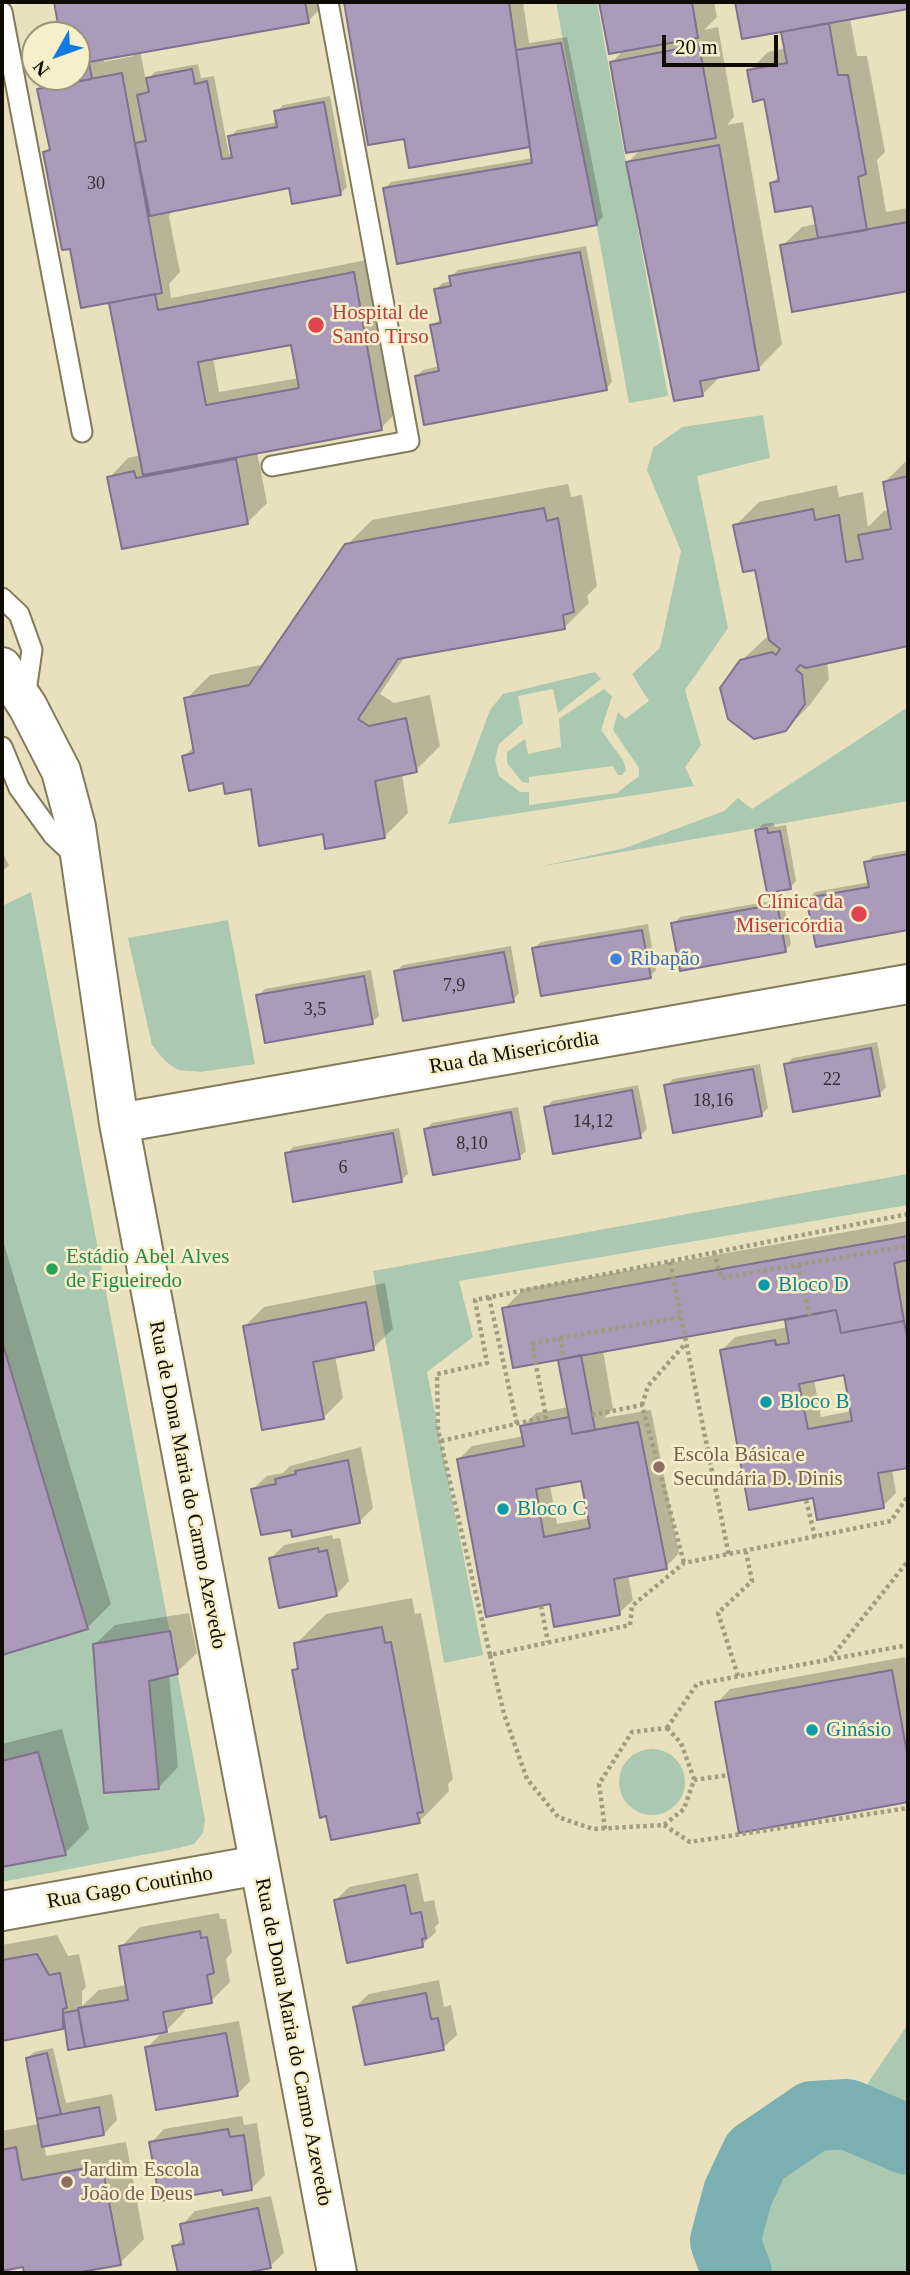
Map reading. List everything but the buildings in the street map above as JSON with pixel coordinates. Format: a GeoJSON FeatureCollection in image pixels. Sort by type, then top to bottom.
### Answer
{"type":"FeatureCollection","features":[{"type":"Feature","properties":{"kind":"street","name":"Rua de Dona Maria do Carmo Azevedo"},"geometry":{"type":"LineString","coordinates":[[2,667],[25,702],[61,771],[82,863],[119,1123],[337,2273]]}},
{"type":"Feature","properties":{"kind":"street","name":"Rua da Misericórdia"},"geometry":{"type":"LineString","coordinates":[[119,1123],[908,984]]}},
{"type":"Feature","properties":{"kind":"street","name":"Rua Gago Coutinho"},"geometry":{"type":"LineString","coordinates":[[2,1912],[259,1865]]}},
{"type":"Feature","properties":{"kind":"lane"},"geometry":{"type":"LineString","coordinates":[[272,466],[409,441],[328,2]]}},
{"type":"Feature","properties":{"kind":"lane"},"geometry":{"type":"LineString","coordinates":[[2,12],[82,432]]}},
{"type":"Feature","properties":{"kind":"lane"},"geometry":{"type":"LineString","coordinates":[[2,598],[19,614],[32,650],[25,702]]}},
{"type":"Feature","properties":{"kind":"lane"},"geometry":{"type":"LineString","coordinates":[[2,747],[19,788],[53,835],[82,863]]}},
{"type":"Feature","properties":{"kind":"path"},"geometry":{"type":"LineString","coordinates":[[667,1728],[681,1743],[694,1780],[684,1809],[664,1825],[593,1829],[558,1817],[527,1779],[504,1714],[441,1441],[437,1374],[487,1363],[475,1300],[908,1214]]}},
{"type":"Feature","properties":{"kind":"path"},"geometry":{"type":"LineString","coordinates":[[714,1252],[721,1278],[908,1246]]}},
{"type":"Feature","properties":{"kind":"path"},"geometry":{"type":"LineString","coordinates":[[670,1262],[729,1556]]}},
{"type":"Feature","properties":{"kind":"path"},"geometry":{"type":"LineString","coordinates":[[798,1265],[810,1315]]}},
{"type":"Feature","properties":{"kind":"path"},"geometry":{"type":"LineString","coordinates":[[489,1297],[517,1424]]}},
{"type":"Feature","properties":{"kind":"path"},"geometry":{"type":"LineString","coordinates":[[441,1441],[546,1417],[532,1344],[681,1317]]}},
{"type":"Feature","properties":{"kind":"path"},"geometry":{"type":"LineString","coordinates":[[560,1338],[564,1358]]}},
{"type":"Feature","properties":{"kind":"path"},"geometry":{"type":"LineString","coordinates":[[684,1563],[642,1405],[648,1387],[686,1343]]}},
{"type":"Feature","properties":{"kind":"path"},"geometry":{"type":"LineString","coordinates":[[592,1415],[642,1405]]}},
{"type":"Feature","properties":{"kind":"path"},"geometry":{"type":"LineString","coordinates":[[490,1654],[630,1625],[632,1606],[684,1563],[891,1521],[908,1496]]}},
{"type":"Feature","properties":{"kind":"path"},"geometry":{"type":"LineString","coordinates":[[806,1500],[815,1537]]}},
{"type":"Feature","properties":{"kind":"path"},"geometry":{"type":"LineString","coordinates":[[738,1676],[718,1613],[752,1581],[746,1552]]}},
{"type":"Feature","properties":{"kind":"path"},"geometry":{"type":"LineString","coordinates":[[830,1660],[908,1561]]}},
{"type":"Feature","properties":{"kind":"path"},"geometry":{"type":"LineString","coordinates":[[541,1606],[548,1642]]}},
{"type":"Feature","properties":{"kind":"path"},"geometry":{"type":"LineString","coordinates":[[605,1829],[599,1784],[605,1773],[632,1732],[667,1728],[697,1684],[908,1645]]}},
{"type":"Feature","properties":{"kind":"path"},"geometry":{"type":"LineString","coordinates":[[694,1780],[728,1775]]}},
{"type":"Feature","properties":{"kind":"path"},"geometry":{"type":"LineString","coordinates":[[664,1825],[690,1842],[908,1808]]}},
{"type":"Feature","properties":{"kind":"green space"},"geometry":{"type":"Polygon","coordinates":[[[556,2],[597,2],[668,396],[629,403],[556,2]]]}},
{"type":"Feature","properties":{"kind":"green space"},"geometry":{"type":"Polygon","coordinates":[[[763,415],[770,458],[697,476],[728,628],[685,690],[701,745],[685,767],[694,786],[448,824],[490,710],[503,694],[595,672],[601,679],[558,713],[553,689],[518,696],[523,723],[499,744],[495,760],[499,776],[520,792],[529,792],[529,805],[617,793],[639,776],[639,768],[613,730],[618,712],[625,719],[649,701],[632,674],[660,648],[681,551],[647,470],[653,448],[682,427],[763,415]]]}},
{"type":"Feature","properties":{"kind":"green space"},"geometry":{"type":"Polygon","coordinates":[[[604,689],[612,696],[601,730],[623,760],[626,770],[622,775],[618,775],[613,766],[529,777],[529,783],[522,782],[507,763],[507,752],[525,739],[528,754],[561,747],[559,719],[604,689]]]}},
{"type":"Feature","properties":{"kind":"green space"},"geometry":{"type":"Polygon","coordinates":[[[908,707],[908,801],[538,867],[625,848],[724,811],[738,798],[752,809],[908,707]]]}},
{"type":"Feature","properties":{"kind":"green space","name":"Estádio Abel Alves de Figueiredo"},"geometry":{"type":"Polygon","coordinates":[[[31,892],[205,1820],[203,1833],[194,1844],[2,1882],[2,906],[31,892]]]}},
{"type":"Feature","properties":{"kind":"green space"},"geometry":{"type":"Polygon","coordinates":[[[228,920],[255,1064],[201,1072],[178,1070],[166,1062],[152,1045],[128,938],[228,920]]]}},
{"type":"Feature","properties":{"kind":"green space"},"geometry":{"type":"Polygon","coordinates":[[[908,1174],[908,1205],[459,1281],[473,1337],[427,1372],[483,1655],[444,1663],[373,1271],[908,1174]]]}},
{"type":"Feature","properties":{"kind":"green space"},"geometry":{"type":"Polygon","coordinates":[[[658,1749],[676,1758],[683,1769],[683,1795],[676,1806],[665,1813],[646,1815],[628,1806],[621,1795],[619,1776],[628,1758],[639,1751],[658,1749]]]}},
{"type":"Feature","properties":{"kind":"green space"},"geometry":{"type":"Polygon","coordinates":[[[908,2024],[908,2273],[752,2273],[747,2247],[756,2198],[773,2165],[794,2145],[835,2132],[908,2024]]]}},
{"type":"Feature","properties":{"kind":"waterway"},"geometry":{"type":"LineString","coordinates":[[737,2273],[725,2241],[738,2193],[756,2155],[813,2116],[847,2114],[908,2140]]}},
{"type":"Feature","properties":{"kind":"place","name":"Hospital de Santo Tirso"},"geometry":{"type":"Point","coordinates":[316,325]}},
{"type":"Feature","properties":{"kind":"place","name":"Clínica da Misericórdia"},"geometry":{"type":"Point","coordinates":[859,914]}},
{"type":"Feature","properties":{"kind":"place","name":"Ribapão"},"geometry":{"type":"Point","coordinates":[616,959]}},
{"type":"Feature","properties":{"kind":"place","name":"Estádio Abel Alves de Figueiredo"},"geometry":{"type":"Point","coordinates":[52,1269]}},
{"type":"Feature","properties":{"kind":"place","name":"Bloco D"},"geometry":{"type":"Point","coordinates":[764,1285]}},
{"type":"Feature","properties":{"kind":"place","name":"Bloco B"},"geometry":{"type":"Point","coordinates":[766,1402]}},
{"type":"Feature","properties":{"kind":"place","name":"Escola Básica e Secundária D. Dinis"},"geometry":{"type":"Point","coordinates":[659,1467]}},
{"type":"Feature","properties":{"kind":"place","name":"Bloco C"},"geometry":{"type":"Point","coordinates":[503,1509]}},
{"type":"Feature","properties":{"kind":"place","name":"Ginásio"},"geometry":{"type":"Point","coordinates":[812,1730]}},
{"type":"Feature","properties":{"kind":"place","name":"Jardim Escola João de Deus"},"geometry":{"type":"Point","coordinates":[67,2182]}}]}
